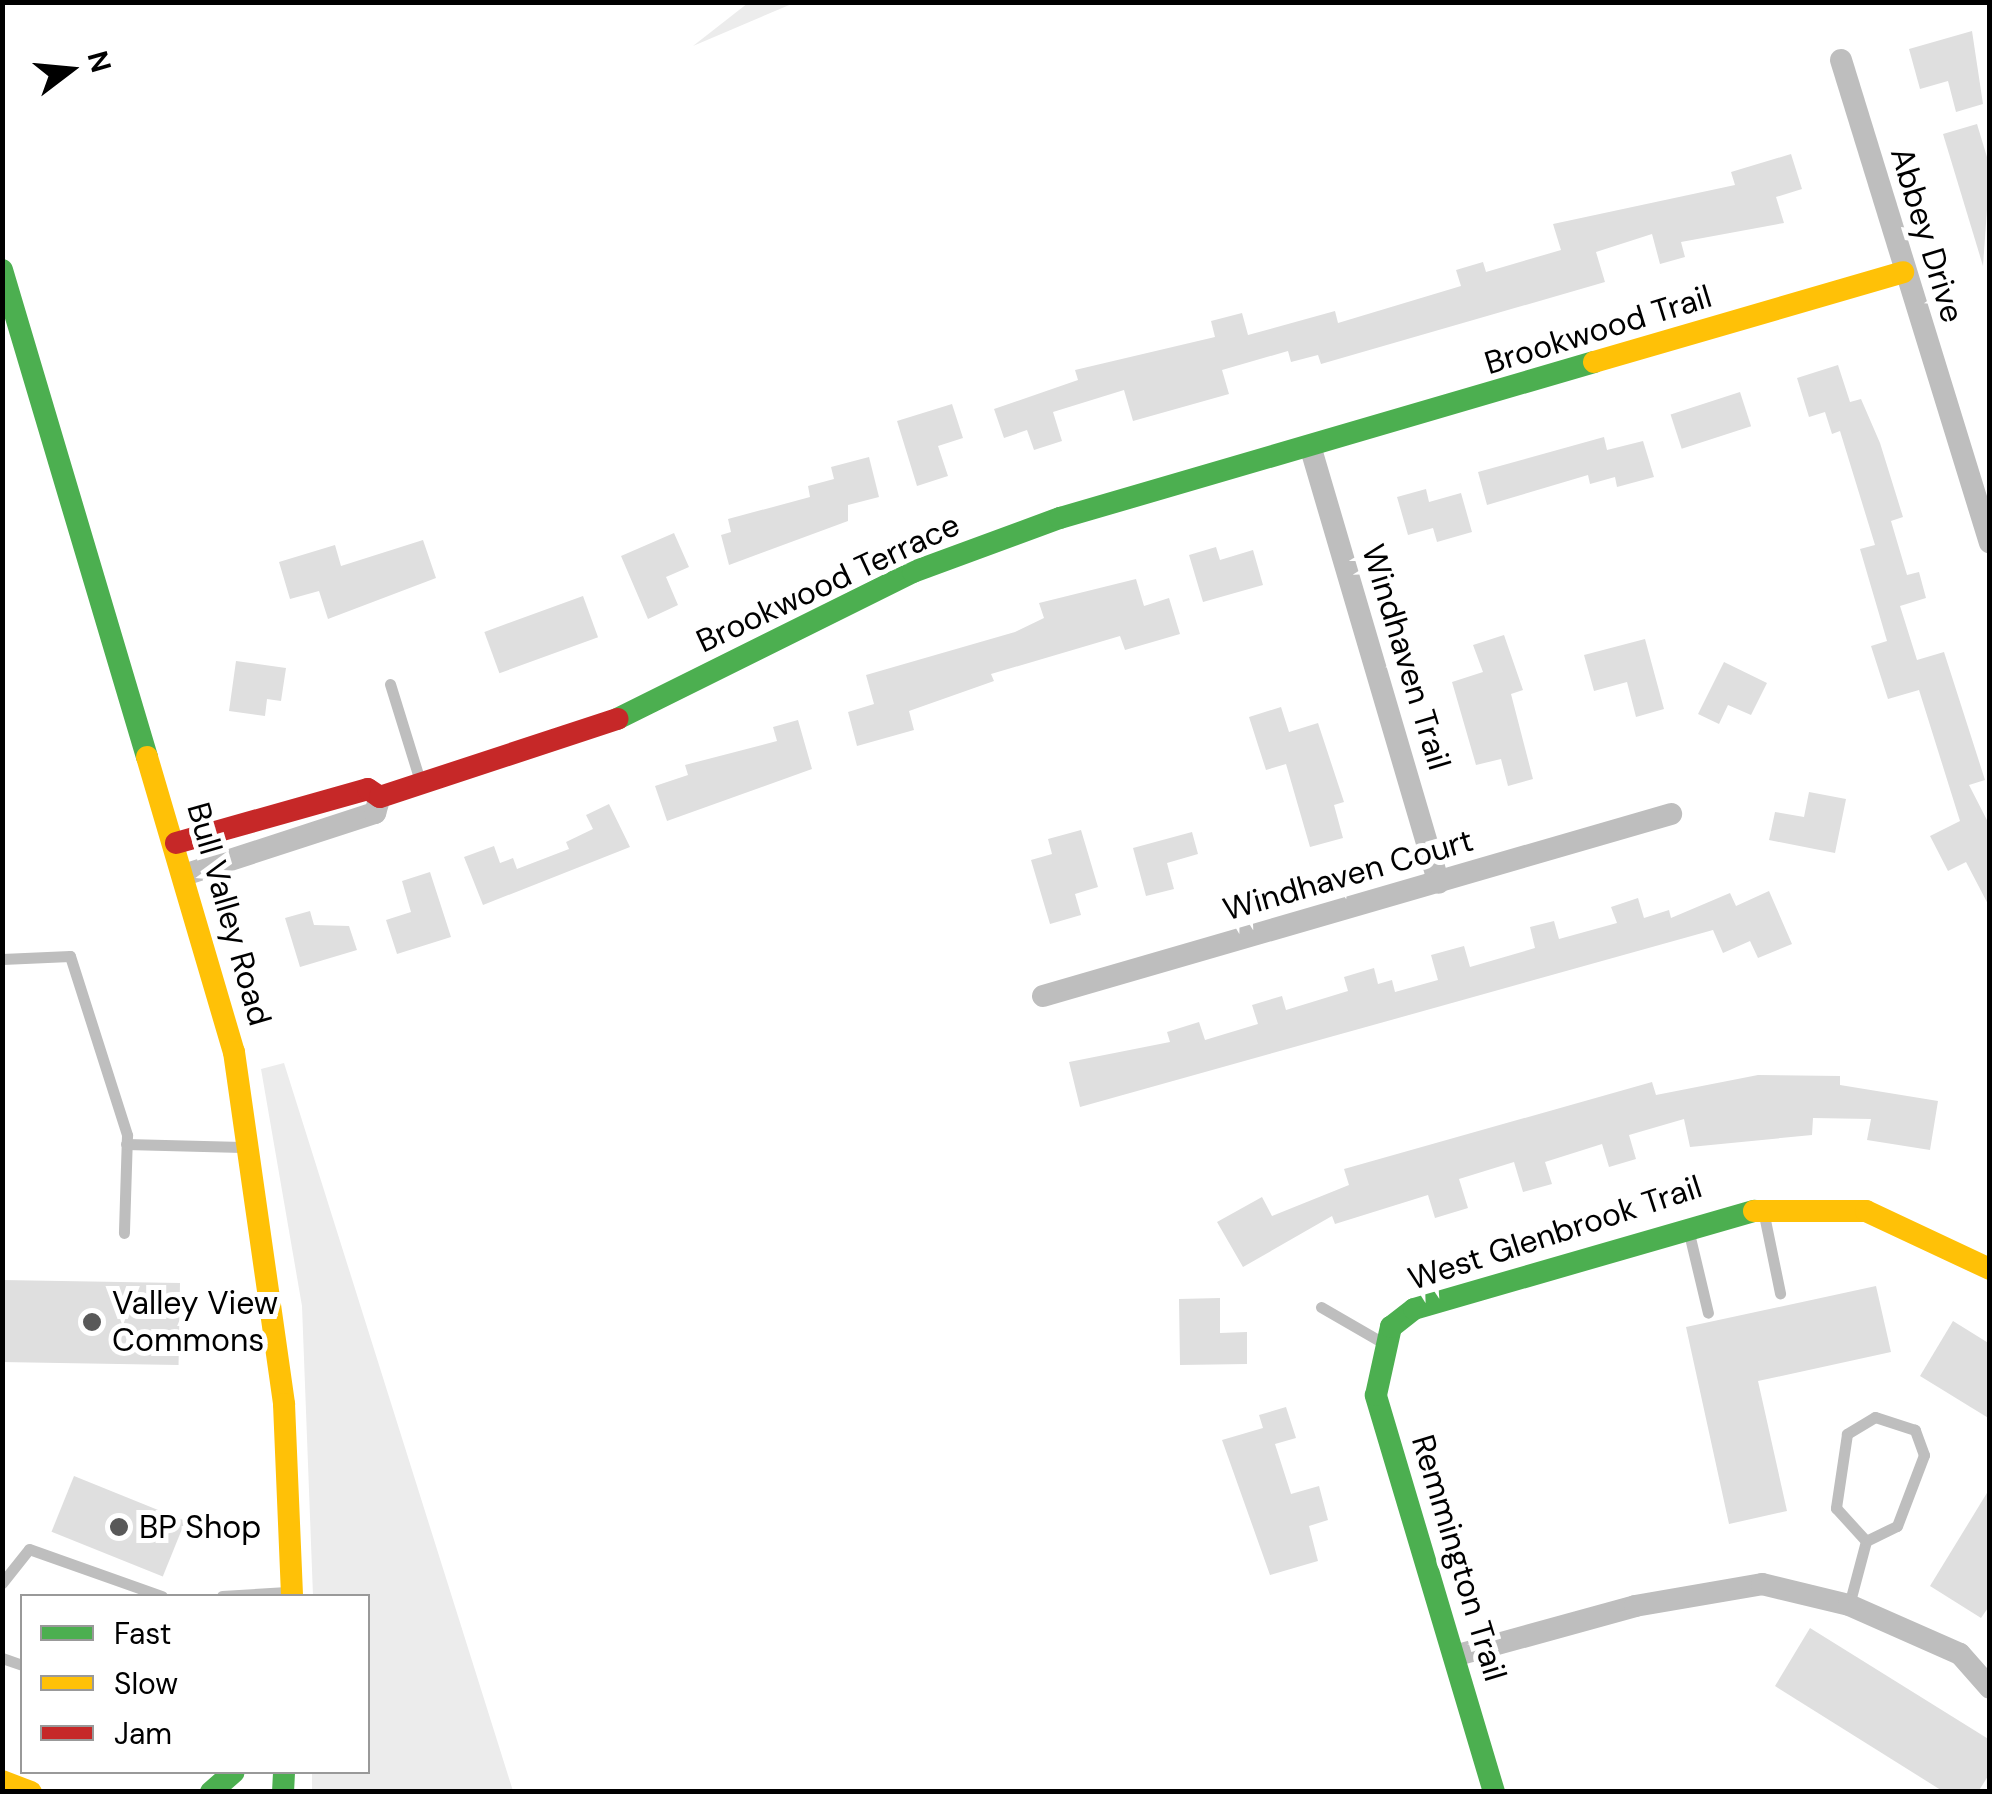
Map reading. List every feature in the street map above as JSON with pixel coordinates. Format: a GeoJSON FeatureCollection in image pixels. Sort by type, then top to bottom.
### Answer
{"type":"FeatureCollection","features":[{"type":"Feature","properties":{"kind":"street","name":"Abbey Drive"},"geometry":{"type":"LineString","coordinates":[[1842,60],[1903,272],[1990,543]]}},
{"type":"Feature","properties":{"kind":"street","name":"Bull Valley Road"},"geometry":{"type":"LineString","coordinates":[[2,270],[186,874],[253,1147],[284,1404],[292,1594]]}},
{"type":"Feature","properties":{"kind":"street","name":"Brookwood Trail"},"geometry":{"type":"LineString","coordinates":[[1311,449],[1903,272]]}},
{"type":"Feature","properties":{"kind":"street","name":"Brookwood Terrace"},"geometry":{"type":"LineString","coordinates":[[380,798],[619,718],[913,572],[1060,518],[1311,449]]}},
{"type":"Feature","properties":{"kind":"street","name":"Windhaven Trail"},"geometry":{"type":"LineString","coordinates":[[1311,449],[1439,884]]}},
{"type":"Feature","properties":{"kind":"street","name":"Brookwood Terrace"},"geometry":{"type":"LineString","coordinates":[[176,843],[368,789],[380,798]]}},
{"type":"Feature","properties":{"kind":"street","name":"Brookwood Terrace"},"geometry":{"type":"LineString","coordinates":[[186,874],[375,813],[380,798]]}},
{"type":"Feature","properties":{"kind":"street","name":"Windhaven Court"},"geometry":{"type":"LineString","coordinates":[[1043,996],[1671,814]]}},
{"type":"Feature","properties":{"kind":"street","name":"West Glenbrook Trail"},"geometry":{"type":"LineString","coordinates":[[1382,1343],[1414,1309],[1686,1220],[1763,1211],[1866,1211],[1990,1269]]}},
{"type":"Feature","properties":{"kind":"street","name":"Remmington Trail"},"geometry":{"type":"LineString","coordinates":[[1382,1343],[1376,1395],[1494,1792]]}},
{"type":"Feature","properties":{"kind":"street"},"geometry":{"type":"LineString","coordinates":[[1454,1656],[1635,1606],[1762,1584],[1849,1605],[1960,1654],[1990,1688]]}},
{"type":"Feature","properties":{"kind":"street"},"geometry":{"type":"LineString","coordinates":[[212,1792],[232,1774]]}},
{"type":"Feature","properties":{"kind":"street"},"geometry":{"type":"LineString","coordinates":[[2,1781],[31,1792]]}},
{"type":"Feature","properties":{"kind":"lane"},"geometry":{"type":"LineString","coordinates":[[390,684],[421,785]]}},
{"type":"Feature","properties":{"kind":"lane"},"geometry":{"type":"LineString","coordinates":[[2,959],[70,956],[126,1144],[124,1234]]}},
{"type":"Feature","properties":{"kind":"lane"},"geometry":{"type":"LineString","coordinates":[[126,1144],[253,1147]]}},
{"type":"Feature","properties":{"kind":"lane"},"geometry":{"type":"LineString","coordinates":[[1763,1211],[1780,1293]]}},
{"type":"Feature","properties":{"kind":"lane"},"geometry":{"type":"LineString","coordinates":[[1686,1220],[1708,1314]]}},
{"type":"Feature","properties":{"kind":"lane"},"geometry":{"type":"LineString","coordinates":[[1321,1307],[1382,1343]]}},
{"type":"Feature","properties":{"kind":"lane"},"geometry":{"type":"LineString","coordinates":[[1849,1605],[1866,1541],[1897,1526],[1924,1455],[1915,1430],[1875,1416],[1847,1434],[1836,1508],[1866,1541]]}},
{"type":"Feature","properties":{"kind":"lane"},"geometry":{"type":"LineString","coordinates":[[2,1583],[29,1549],[156,1594]]}},
{"type":"Feature","properties":{"kind":"shaded area"},"geometry":{"type":"Polygon","coordinates":[[[748,3],[794,3],[693,46],[748,3]]]}},
{"type":"Feature","properties":{"kind":"shaded area"},"geometry":{"type":"Polygon","coordinates":[[[284,1063],[513,1791],[312,1791],[312,1774],[370,1774],[370,1594],[313,1594],[302,1306],[261,1069],[284,1063]]]}},
{"type":"Feature","properties":{"kind":"building"},"geometry":{"type":"Polygon","coordinates":[[[1972,31],[1983,104],[1956,112],[1948,81],[1920,89],[1909,49],[1972,31]]]}},
{"type":"Feature","properties":{"kind":"building"},"geometry":{"type":"Polygon","coordinates":[[[1977,124],[1990,167],[1983,266],[1943,134],[1977,124]]]}},
{"type":"Feature","properties":{"kind":"building"},"geometry":{"type":"Polygon","coordinates":[[[1791,154],[1802,189],[1776,197],[1784,223],[1681,242],[1685,257],[1660,264],[1652,234],[1596,252],[1605,282],[1321,364],[1318,355],[1291,362],[1288,351],[1222,370],[1229,394],[1133,421],[1124,390],[1053,412],[1062,441],[1034,450],[1027,430],[1004,438],[994,409],[1078,380],[1075,370],[1215,337],[1211,321],[1242,313],[1248,335],[1335,311],[1338,323],[1461,286],[1456,270],[1483,262],[1486,272],[1561,250],[1553,224],[1735,185],[1731,172],[1791,154]]]}},
{"type":"Feature","properties":{"kind":"building"},"geometry":{"type":"Polygon","coordinates":[[[1838,365],[1850,402],[1861,399],[1880,443],[1903,517],[1891,521],[1907,575],[1919,572],[1926,598],[1900,606],[1917,660],[1944,652],[1985,780],[1969,785],[1990,826],[1990,908],[1966,862],[1948,871],[1930,836],[1960,821],[1919,690],[1888,699],[1871,646],[1887,641],[1860,549],[1875,545],[1840,431],[1832,434],[1825,412],[1809,417],[1797,378],[1838,365]]]}},
{"type":"Feature","properties":{"kind":"building"},"geometry":{"type":"Polygon","coordinates":[[[1740,392],[1751,426],[1682,449],[1671,415],[1740,392]]]}},
{"type":"Feature","properties":{"kind":"building"},"geometry":{"type":"Polygon","coordinates":[[[952,404],[963,438],[938,446],[948,476],[917,486],[897,421],[952,404]]]}},
{"type":"Feature","properties":{"kind":"building"},"geometry":{"type":"Polygon","coordinates":[[[1604,437],[1607,450],[1643,441],[1654,477],[1617,487],[1615,477],[1590,484],[1588,475],[1487,505],[1478,472],[1604,437]]]}},
{"type":"Feature","properties":{"kind":"building"},"geometry":{"type":"Polygon","coordinates":[[[869,457],[879,497],[848,505],[848,521],[729,565],[721,535],[731,532],[728,519],[810,497],[808,486],[834,479],[831,467],[869,457]]]}},
{"type":"Feature","properties":{"kind":"building"},"geometry":{"type":"Polygon","coordinates":[[[1426,489],[1429,502],[1461,493],[1472,532],[1437,542],[1433,528],[1408,535],[1397,497],[1426,489]]]}},
{"type":"Feature","properties":{"kind":"building"},"geometry":{"type":"Polygon","coordinates":[[[674,533],[689,567],[666,577],[678,605],[648,619],[621,556],[674,533]]]}},
{"type":"Feature","properties":{"kind":"building"},"geometry":{"type":"Polygon","coordinates":[[[423,540],[436,578],[328,619],[319,591],[290,599],[279,562],[335,545],[341,566],[423,540]]]}},
{"type":"Feature","properties":{"kind":"building"},"geometry":{"type":"Polygon","coordinates":[[[1216,547],[1220,560],[1253,550],[1263,585],[1203,602],[1189,555],[1216,547]]]}},
{"type":"Feature","properties":{"kind":"building"},"geometry":{"type":"Polygon","coordinates":[[[1136,579],[1144,606],[1169,598],[1180,634],[1125,650],[1120,636],[991,674],[994,681],[909,711],[914,730],[857,746],[848,712],[874,704],[866,675],[1015,632],[1044,618],[1039,603],[1136,579]]]}},
{"type":"Feature","properties":{"kind":"building"},"geometry":{"type":"Polygon","coordinates":[[[583,596],[598,637],[499,673],[484,632],[583,596]]]}},
{"type":"Feature","properties":{"kind":"building"},"geometry":{"type":"Polygon","coordinates":[[[1504,635],[1523,690],[1511,694],[1533,779],[1508,786],[1501,759],[1476,765],[1452,682],[1483,672],[1473,645],[1504,635]]]}},
{"type":"Feature","properties":{"kind":"building"},"geometry":{"type":"Polygon","coordinates":[[[1645,639],[1664,709],[1636,717],[1627,682],[1594,691],[1584,655],[1645,639]]]}},
{"type":"Feature","properties":{"kind":"building"},"geometry":{"type":"Polygon","coordinates":[[[236,661],[286,668],[281,701],[267,699],[265,716],[229,711],[236,661]]]}},
{"type":"Feature","properties":{"kind":"building"},"geometry":{"type":"Polygon","coordinates":[[[1724,662],[1767,683],[1751,715],[1728,705],[1719,724],[1698,714],[1724,662]]]}},
{"type":"Feature","properties":{"kind":"building"},"geometry":{"type":"Polygon","coordinates":[[[1281,707],[1289,732],[1318,723],[1344,802],[1334,805],[1343,838],[1310,847],[1286,764],[1266,770],[1249,717],[1281,707]]]}},
{"type":"Feature","properties":{"kind":"building"},"geometry":{"type":"Polygon","coordinates":[[[798,720],[812,769],[667,821],[655,786],[688,775],[685,765],[777,741],[773,727],[798,720]]]}},
{"type":"Feature","properties":{"kind":"building"},"geometry":{"type":"Polygon","coordinates":[[[1809,792],[1846,799],[1835,853],[1769,840],[1775,812],[1804,817],[1809,792]]]}},
{"type":"Feature","properties":{"kind":"building"},"geometry":{"type":"Polygon","coordinates":[[[609,804],[630,847],[483,905],[464,857],[494,846],[500,863],[513,858],[517,869],[569,849],[566,842],[593,829],[586,815],[609,804]]]}},
{"type":"Feature","properties":{"kind":"building"},"geometry":{"type":"Polygon","coordinates":[[[1081,830],[1098,887],[1075,894],[1081,915],[1050,924],[1031,860],[1052,854],[1048,839],[1081,830]]]}},
{"type":"Feature","properties":{"kind":"building"},"geometry":{"type":"Polygon","coordinates":[[[1192,832],[1198,854],[1167,863],[1174,889],[1146,896],[1133,848],[1192,832]]]}},
{"type":"Feature","properties":{"kind":"building"},"geometry":{"type":"Polygon","coordinates":[[[430,872],[451,937],[397,954],[386,920],[411,912],[402,881],[430,872]]]}},
{"type":"Feature","properties":{"kind":"building"},"geometry":{"type":"Polygon","coordinates":[[[1769,891],[1792,944],[1758,958],[1750,941],[1723,953],[1713,930],[1080,1107],[1069,1062],[1170,1042],[1167,1032],[1199,1022],[1205,1040],[1258,1024],[1252,1005],[1282,996],[1286,1010],[1348,991],[1344,977],[1374,968],[1378,984],[1392,980],[1395,992],[1438,980],[1431,955],[1464,946],[1470,967],[1535,948],[1530,927],[1554,921],[1559,939],[1617,923],[1611,907],[1638,898],[1644,918],[1669,910],[1671,918],[1730,893],[1736,906],[1769,891]]]}},
{"type":"Feature","properties":{"kind":"building"},"geometry":{"type":"Polygon","coordinates":[[[310,911],[314,925],[349,926],[357,950],[300,967],[285,918],[310,911]]]}},
{"type":"Feature","properties":{"kind":"building"},"geometry":{"type":"Polygon","coordinates":[[[1758,1075],[1840,1076],[1840,1085],[1938,1101],[1930,1150],[1867,1140],[1871,1119],[1813,1118],[1812,1135],[1690,1147],[1684,1119],[1629,1135],[1636,1159],[1609,1167],[1602,1144],[1545,1162],[1552,1184],[1523,1192],[1514,1162],[1459,1179],[1468,1208],[1435,1218],[1428,1195],[1335,1224],[1332,1216],[1243,1267],[1217,1222],[1262,1197],[1272,1216],[1349,1185],[1344,1169],[1652,1082],[1656,1095],[1758,1075]]]}},
{"type":"Feature","properties":{"kind":"building","name":"Valley View Commons"},"geometry":{"type":"Polygon","coordinates":[[[2,1280],[180,1283],[179,1365],[2,1362],[2,1280]]]}},
{"type":"Feature","properties":{"kind":"building"},"geometry":{"type":"Polygon","coordinates":[[[1876,1286],[1891,1352],[1758,1381],[1787,1511],[1729,1524],[1686,1327],[1876,1286]]]}},
{"type":"Feature","properties":{"kind":"building"},"geometry":{"type":"Polygon","coordinates":[[[1220,1298],[1220,1333],[1247,1332],[1247,1364],[1180,1365],[1179,1299],[1220,1298]]]}},
{"type":"Feature","properties":{"kind":"building"},"geometry":{"type":"Polygon","coordinates":[[[1953,1321],[1990,1344],[1990,1419],[1920,1376],[1953,1321]]]}},
{"type":"Feature","properties":{"kind":"building"},"geometry":{"type":"Polygon","coordinates":[[[1286,1407],[1296,1438],[1275,1444],[1291,1494],[1319,1486],[1328,1520],[1309,1526],[1318,1561],[1270,1575],[1222,1440],[1263,1428],[1259,1415],[1286,1407]]]}},
{"type":"Feature","properties":{"kind":"building","name":"BP Shop"},"geometry":{"type":"Polygon","coordinates":[[[74,1476],[185,1521],[163,1577],[52,1532],[74,1476]]]}},
{"type":"Feature","properties":{"kind":"building"},"geometry":{"type":"Polygon","coordinates":[[[1990,1488],[1990,1605],[1981,1618],[1930,1586],[1990,1488]]]}},
{"type":"Feature","properties":{"kind":"building"},"geometry":{"type":"Polygon","coordinates":[[[1810,1628],[1990,1740],[1990,1773],[1978,1792],[1944,1792],[1775,1686],[1810,1628]]]}},
{"type":"Feature","properties":{"kind":"traffic: fast"},"geometry":{"type":"LineString","coordinates":[[2,270],[147,757]]}},
{"type":"Feature","properties":{"kind":"traffic: fast"},"geometry":{"type":"LineString","coordinates":[[617,719],[913,572],[1060,518],[1594,362]]}},
{"type":"Feature","properties":{"kind":"traffic: fast"},"geometry":{"type":"LineString","coordinates":[[1494,1792],[1376,1395],[1391,1327],[1414,1309],[1754,1211]]}},
{"type":"Feature","properties":{"kind":"traffic: fast"},"geometry":{"type":"LineString","coordinates":[[211,1792],[232,1774]]}},
{"type":"Feature","properties":{"kind":"traffic: fast"},"geometry":{"type":"LineString","coordinates":[[283,1792],[284,1774]]}},
{"type":"Feature","properties":{"kind":"traffic: slow"},"geometry":{"type":"LineString","coordinates":[[1594,362],[1903,272]]}},
{"type":"Feature","properties":{"kind":"traffic: slow"},"geometry":{"type":"LineString","coordinates":[[147,757],[234,1052],[284,1404],[292,1594]]}},
{"type":"Feature","properties":{"kind":"traffic: slow"},"geometry":{"type":"LineString","coordinates":[[1754,1211],[1866,1211],[1990,1269]]}},
{"type":"Feature","properties":{"kind":"traffic: slow"},"geometry":{"type":"LineString","coordinates":[[2,1781],[31,1792]]}},
{"type":"Feature","properties":{"kind":"traffic: jam"},"geometry":{"type":"LineString","coordinates":[[176,843],[368,789],[380,797],[617,719]]}},
{"type":"Feature","properties":{"kind":"place","name":"Valley View Commons"},"geometry":{"type":"Point","coordinates":[92,1322]}},
{"type":"Feature","properties":{"kind":"place","name":"BP Shop"},"geometry":{"type":"Point","coordinates":[119,1527]}}]}
